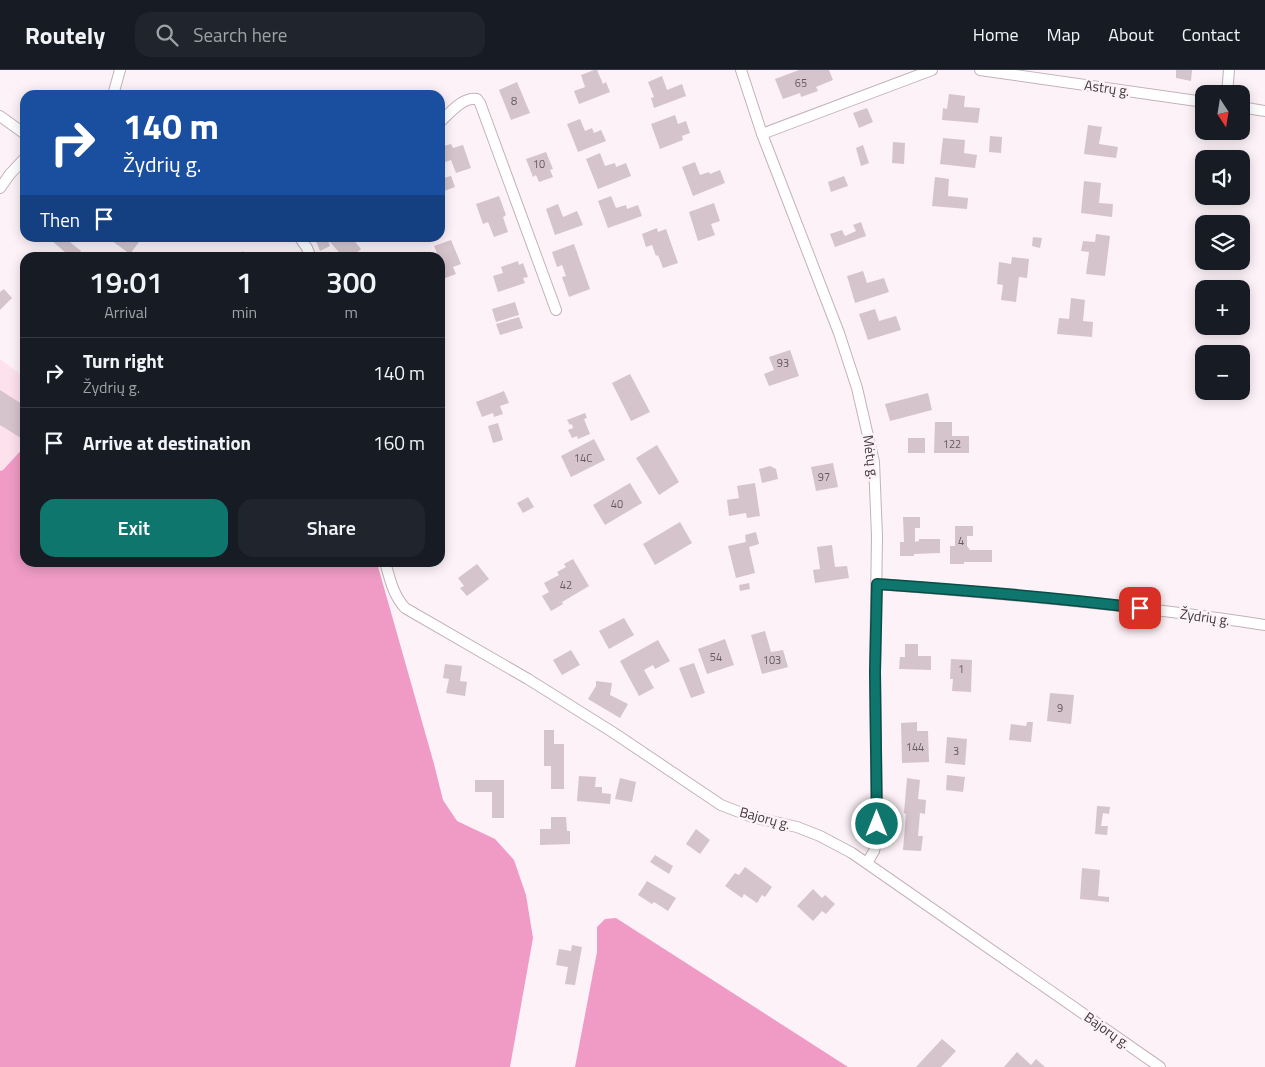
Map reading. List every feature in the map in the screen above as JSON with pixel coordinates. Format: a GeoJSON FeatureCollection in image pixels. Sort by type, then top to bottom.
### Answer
{"type":"FeatureCollection","features":[{"type":"Feature","properties":{"kind":"street"},"geometry":{"type":"LineString","coordinates":[[114,90],[120,70]]}},
{"type":"Feature","properties":{"kind":"street","name":"Mėtų g."},"geometry":{"type":"LineString","coordinates":[[741,70],[762,134],[850,363],[864,414],[874,462],[877,536],[875,672],[877,839],[874,851],[867,863]]}},
{"type":"Feature","properties":{"kind":"street"},"geometry":{"type":"LineString","coordinates":[[762,134],[932,70]]}},
{"type":"Feature","properties":{"kind":"street","name":"Astrų g."},"geometry":{"type":"LineString","coordinates":[[980,70],[1195,101]]}},
{"type":"Feature","properties":{"kind":"street"},"geometry":{"type":"LineString","coordinates":[[1227,85],[1228,70]]}},
{"type":"Feature","properties":{"kind":"street"},"geometry":{"type":"LineString","coordinates":[[445,118],[465,100],[472,98],[477,99],[480,103],[556,310]]}},
{"type":"Feature","properties":{"kind":"street"},"geometry":{"type":"LineString","coordinates":[[1250,108],[1265,111]]}},
{"type":"Feature","properties":{"kind":"street"},"geometry":{"type":"LineString","coordinates":[[0,116],[20,130]]}},
{"type":"Feature","properties":{"kind":"street"},"geometry":{"type":"LineString","coordinates":[[0,188],[20,163]]}},
{"type":"Feature","properties":{"kind":"street","name":"Bajorų g."},"geometry":{"type":"LineString","coordinates":[[386,567],[393,589],[405,608],[528,679],[614,733],[721,805],[752,817],[797,827],[820,836],[852,853],[1160,1067]]}},
{"type":"Feature","properties":{"kind":"street","name":"Žydrių g."},"geometry":{"type":"LineString","coordinates":[[877,584],[1102,603],[1265,625]]}},
{"type":"Feature","properties":{"kind":"shaded area"},"geometry":{"type":"Polygon","coordinates":[[[0,359],[20,374],[20,451],[0,471],[0,359]]]}},
{"type":"Feature","properties":{"kind":"shaded area"},"geometry":{"type":"Polygon","coordinates":[[[20,451],[20,567],[378,567],[443,800],[457,821],[495,839],[514,860],[526,895],[533,938],[510,1067],[0,1067],[0,471],[20,451]]]}},
{"type":"Feature","properties":{"kind":"shaded area"},"geometry":{"type":"Polygon","coordinates":[[[616,918],[848,1067],[575,1067],[597,952],[597,927],[605,919],[616,918]]]}},
{"type":"Feature","properties":{"kind":"building"},"geometry":{"type":"Polygon","coordinates":[[[597,70],[603,84],[606,82],[610,92],[579,104],[574,91],[585,87],[581,75],[597,70]]]}},
{"type":"Feature","properties":{"kind":"building"},"geometry":{"type":"Polygon","coordinates":[[[799,70],[829,70],[833,80],[816,87],[818,91],[801,97],[800,93],[783,99],[775,79],[799,70]]]}},
{"type":"Feature","properties":{"kind":"building"},"geometry":{"type":"Polygon","coordinates":[[[1176,70],[1192,70],[1191,81],[1176,78],[1176,70]]]}},
{"type":"Feature","properties":{"kind":"building"},"geometry":{"type":"Polygon","coordinates":[[[662,76],[667,90],[682,84],[686,96],[654,108],[651,98],[654,97],[648,82],[662,76]]]}},
{"type":"Feature","properties":{"kind":"building"},"geometry":{"type":"Polygon","coordinates":[[[517,82],[530,113],[511,120],[499,90],[517,82]]]}},
{"type":"Feature","properties":{"kind":"building"},"geometry":{"type":"Polygon","coordinates":[[[949,94],[965,96],[964,107],[980,108],[978,123],[942,120],[943,108],[947,109],[949,94]]]}},
{"type":"Feature","properties":{"kind":"building"},"geometry":{"type":"Polygon","coordinates":[[[867,108],[873,122],[859,128],[853,113],[867,108]]]}},
{"type":"Feature","properties":{"kind":"building"},"geometry":{"type":"Polygon","coordinates":[[[675,115],[678,124],[686,121],[690,133],[682,136],[683,140],[660,149],[651,124],[675,115]]]}},
{"type":"Feature","properties":{"kind":"building"},"geometry":{"type":"Polygon","coordinates":[[[580,119],[585,131],[592,128],[594,133],[601,130],[606,141],[578,152],[567,124],[580,119]]]}},
{"type":"Feature","properties":{"kind":"building"},"geometry":{"type":"Polygon","coordinates":[[[1088,125],[1102,127],[1099,144],[1118,147],[1116,158],[1084,154],[1088,125]]]}},
{"type":"Feature","properties":{"kind":"building"},"geometry":{"type":"Polygon","coordinates":[[[990,136],[1002,137],[1001,153],[989,152],[990,136]]]}},
{"type":"Feature","properties":{"kind":"building"},"geometry":{"type":"Polygon","coordinates":[[[943,138],[965,140],[964,153],[977,155],[975,168],[940,164],[943,138]]]}},
{"type":"Feature","properties":{"kind":"building"},"geometry":{"type":"Polygon","coordinates":[[[893,142],[905,143],[904,164],[892,163],[893,142]]]}},
{"type":"Feature","properties":{"kind":"building"},"geometry":{"type":"Polygon","coordinates":[[[451,144],[453,148],[463,145],[471,168],[456,173],[451,160],[445,162],[445,146],[451,144]]]}},
{"type":"Feature","properties":{"kind":"building"},"geometry":{"type":"Polygon","coordinates":[[[863,145],[869,163],[861,166],[856,148],[863,145]]]}},
{"type":"Feature","properties":{"kind":"building"},"geometry":{"type":"Polygon","coordinates":[[[546,152],[553,169],[550,170],[553,177],[539,182],[536,175],[533,177],[526,159],[546,152]]]}},
{"type":"Feature","properties":{"kind":"building"},"geometry":{"type":"Polygon","coordinates":[[[600,153],[605,166],[615,163],[616,167],[626,163],[631,176],[598,189],[586,159],[600,153]]]}},
{"type":"Feature","properties":{"kind":"building"},"geometry":{"type":"Polygon","coordinates":[[[695,162],[700,175],[720,170],[725,183],[693,196],[682,167],[695,162]]]}},
{"type":"Feature","properties":{"kind":"building"},"geometry":{"type":"Polygon","coordinates":[[[451,176],[455,187],[445,191],[445,178],[451,176]]]}},
{"type":"Feature","properties":{"kind":"building"},"geometry":{"type":"Polygon","coordinates":[[[844,176],[848,186],[831,192],[828,182],[844,176]]]}},
{"type":"Feature","properties":{"kind":"building"},"geometry":{"type":"Polygon","coordinates":[[[935,177],[949,179],[948,196],[968,198],[967,209],[932,206],[935,177]]]}},
{"type":"Feature","properties":{"kind":"building"},"geometry":{"type":"Polygon","coordinates":[[[1084,181],[1101,183],[1099,203],[1113,204],[1112,217],[1081,213],[1084,181]]]}},
{"type":"Feature","properties":{"kind":"building"},"geometry":{"type":"Polygon","coordinates":[[[499,196],[506,215],[503,217],[508,232],[494,237],[488,222],[483,224],[476,204],[499,196]]]}},
{"type":"Feature","properties":{"kind":"building"},"geometry":{"type":"Polygon","coordinates":[[[611,196],[616,208],[626,205],[627,209],[638,205],[642,216],[608,228],[598,201],[611,196]]]}},
{"type":"Feature","properties":{"kind":"building"},"geometry":{"type":"Polygon","coordinates":[[[714,203],[720,221],[711,224],[715,235],[698,241],[689,212],[714,203]]]}},
{"type":"Feature","properties":{"kind":"building"},"geometry":{"type":"Polygon","coordinates":[[[558,204],[563,217],[577,211],[583,225],[555,235],[546,209],[558,204]]]}},
{"type":"Feature","properties":{"kind":"building"},"geometry":{"type":"Polygon","coordinates":[[[861,222],[866,236],[835,247],[830,234],[842,230],[845,236],[856,231],[853,225],[861,222]]]}},
{"type":"Feature","properties":{"kind":"building"},"geometry":{"type":"Polygon","coordinates":[[[657,228],[658,232],[666,229],[678,263],[663,268],[652,245],[646,247],[642,234],[657,228]]]}},
{"type":"Feature","properties":{"kind":"building"},"geometry":{"type":"Polygon","coordinates":[[[1096,234],[1110,236],[1105,276],[1086,274],[1089,252],[1081,251],[1083,241],[1095,242],[1096,234]]]}},
{"type":"Feature","properties":{"kind":"building"},"geometry":{"type":"Polygon","coordinates":[[[1033,237],[1042,238],[1040,248],[1032,246],[1033,237]]]}},
{"type":"Feature","properties":{"kind":"building"},"geometry":{"type":"Polygon","coordinates":[[[451,240],[461,264],[453,267],[456,274],[445,278],[445,252],[436,252],[434,246],[451,240]]]}},
{"type":"Feature","properties":{"kind":"building"},"geometry":{"type":"Polygon","coordinates":[[[53,242],[70,242],[81,251],[80,252],[65,252],[53,242]]]}},
{"type":"Feature","properties":{"kind":"building"},"geometry":{"type":"Polygon","coordinates":[[[114,242],[139,242],[132,252],[127,252],[114,242]]]}},
{"type":"Feature","properties":{"kind":"building"},"geometry":{"type":"Polygon","coordinates":[[[316,242],[328,242],[330,246],[320,251],[316,242]]]}},
{"type":"Feature","properties":{"kind":"building"},"geometry":{"type":"Polygon","coordinates":[[[330,242],[355,242],[361,249],[358,252],[339,252],[330,242]]]}},
{"type":"Feature","properties":{"kind":"building"},"geometry":{"type":"Polygon","coordinates":[[[574,244],[590,289],[569,297],[562,277],[566,276],[562,265],[557,267],[552,252],[574,244]]]}},
{"type":"Feature","properties":{"kind":"building"},"geometry":{"type":"Polygon","coordinates":[[[1012,257],[1029,259],[1027,278],[1019,277],[1016,302],[1001,300],[1003,285],[997,284],[999,262],[1011,264],[1012,257]]]}},
{"type":"Feature","properties":{"kind":"building"},"geometry":{"type":"Polygon","coordinates":[[[518,261],[519,265],[523,263],[528,277],[523,278],[525,283],[498,292],[493,276],[503,273],[501,267],[518,261]]]}},
{"type":"Feature","properties":{"kind":"building"},"geometry":{"type":"Polygon","coordinates":[[[863,271],[867,283],[884,278],[889,292],[855,303],[847,276],[863,271]]]}},
{"type":"Feature","properties":{"kind":"building"},"geometry":{"type":"Polygon","coordinates":[[[4,289],[12,298],[0,310],[0,292],[4,289]]]}},
{"type":"Feature","properties":{"kind":"building"},"geometry":{"type":"Polygon","coordinates":[[[1071,298],[1085,300],[1083,321],[1093,322],[1092,337],[1057,334],[1059,318],[1069,319],[1071,298]]]}},
{"type":"Feature","properties":{"kind":"building"},"geometry":{"type":"Polygon","coordinates":[[[515,302],[519,315],[496,322],[492,309],[515,302]]]}},
{"type":"Feature","properties":{"kind":"building"},"geometry":{"type":"Polygon","coordinates":[[[875,309],[879,321],[896,316],[901,330],[868,340],[859,314],[875,309]]]}},
{"type":"Feature","properties":{"kind":"building"},"geometry":{"type":"Polygon","coordinates":[[[519,317],[523,328],[500,335],[496,324],[519,317]]]}},
{"type":"Feature","properties":{"kind":"building"},"geometry":{"type":"Polygon","coordinates":[[[790,350],[799,376],[769,386],[764,374],[774,370],[769,357],[790,350]]]}},
{"type":"Feature","properties":{"kind":"building"},"geometry":{"type":"Polygon","coordinates":[[[630,374],[650,412],[631,421],[612,383],[630,374]]]}},
{"type":"Feature","properties":{"kind":"building"},"geometry":{"type":"Polygon","coordinates":[[[0,390],[20,403],[20,438],[0,425],[0,390]]]}},
{"type":"Feature","properties":{"kind":"building"},"geometry":{"type":"Polygon","coordinates":[[[504,391],[509,403],[500,406],[503,414],[494,417],[493,413],[482,417],[476,402],[504,391]]]}},
{"type":"Feature","properties":{"kind":"building"},"geometry":{"type":"Polygon","coordinates":[[[928,393],[932,410],[890,421],[885,404],[928,393]]]}},
{"type":"Feature","properties":{"kind":"building"},"geometry":{"type":"Polygon","coordinates":[[[585,413],[587,418],[584,419],[590,434],[578,439],[577,436],[572,438],[568,430],[573,428],[572,424],[570,425],[567,420],[585,413]]]}},
{"type":"Feature","properties":{"kind":"building"},"geometry":{"type":"Polygon","coordinates":[[[935,422],[952,422],[952,436],[969,436],[969,453],[934,453],[935,422]]]}},
{"type":"Feature","properties":{"kind":"building"},"geometry":{"type":"Polygon","coordinates":[[[498,423],[503,440],[493,443],[488,426],[498,423]]]}},
{"type":"Feature","properties":{"kind":"building"},"geometry":{"type":"Polygon","coordinates":[[[908,438],[925,438],[925,453],[908,453],[908,438]]]}},
{"type":"Feature","properties":{"kind":"building"},"geometry":{"type":"Polygon","coordinates":[[[594,439],[605,460],[571,477],[561,456],[594,439]]]}},
{"type":"Feature","properties":{"kind":"building"},"geometry":{"type":"Polygon","coordinates":[[[657,445],[679,482],[659,495],[636,458],[657,445]]]}},
{"type":"Feature","properties":{"kind":"building"},"geometry":{"type":"Polygon","coordinates":[[[833,463],[838,487],[816,491],[811,467],[833,463]]]}},
{"type":"Feature","properties":{"kind":"building"},"geometry":{"type":"Polygon","coordinates":[[[770,466],[776,469],[778,479],[762,483],[759,469],[770,466]]]}},
{"type":"Feature","properties":{"kind":"building"},"geometry":{"type":"Polygon","coordinates":[[[630,483],[642,503],[605,525],[593,505],[630,483]]]}},
{"type":"Feature","properties":{"kind":"building"},"geometry":{"type":"Polygon","coordinates":[[[755,483],[760,516],[747,518],[746,513],[729,516],[727,500],[739,498],[737,486],[755,483]]]}},
{"type":"Feature","properties":{"kind":"building"},"geometry":{"type":"Polygon","coordinates":[[[528,497],[534,507],[523,513],[517,503],[528,497]]]}},
{"type":"Feature","properties":{"kind":"building"},"geometry":{"type":"Polygon","coordinates":[[[903,517],[920,517],[920,528],[915,528],[915,542],[919,541],[919,539],[940,539],[940,553],[900,556],[900,542],[904,542],[903,517]]]}},
{"type":"Feature","properties":{"kind":"building"},"geometry":{"type":"Polygon","coordinates":[[[680,522],[692,543],[655,565],[643,544],[680,522]]]}},
{"type":"Feature","properties":{"kind":"building"},"geometry":{"type":"Polygon","coordinates":[[[955,526],[973,526],[973,536],[967,536],[967,546],[970,550],[992,550],[992,562],[950,564],[950,546],[955,546],[955,526]]]}},
{"type":"Feature","properties":{"kind":"building"},"geometry":{"type":"Polygon","coordinates":[[[756,532],[759,544],[749,547],[755,573],[736,578],[728,546],[746,542],[745,535],[756,532]]]}},
{"type":"Feature","properties":{"kind":"building"},"geometry":{"type":"Polygon","coordinates":[[[832,545],[835,567],[847,566],[849,578],[815,583],[813,570],[820,569],[817,547],[832,545]]]}},
{"type":"Feature","properties":{"kind":"building"},"geometry":{"type":"Polygon","coordinates":[[[573,559],[589,586],[551,611],[542,596],[549,592],[544,583],[559,575],[557,572],[566,567],[564,564],[573,559]]]}},
{"type":"Feature","properties":{"kind":"building"},"geometry":{"type":"Polygon","coordinates":[[[477,564],[489,579],[467,596],[460,588],[464,586],[458,578],[477,564]]]}},
{"type":"Feature","properties":{"kind":"building"},"geometry":{"type":"Polygon","coordinates":[[[749,583],[750,589],[740,591],[739,585],[749,583]]]}},
{"type":"Feature","properties":{"kind":"building"},"geometry":{"type":"Polygon","coordinates":[[[624,618],[634,635],[609,649],[599,631],[624,618]]]}},
{"type":"Feature","properties":{"kind":"building"},"geometry":{"type":"Polygon","coordinates":[[[765,631],[771,652],[783,650],[788,667],[762,674],[751,635],[765,631]]]}},
{"type":"Feature","properties":{"kind":"building"},"geometry":{"type":"Polygon","coordinates":[[[725,639],[734,665],[707,674],[698,649],[725,639]]]}},
{"type":"Feature","properties":{"kind":"building"},"geometry":{"type":"Polygon","coordinates":[[[658,640],[670,661],[655,669],[653,665],[644,670],[654,688],[639,696],[620,661],[658,640]]]}},
{"type":"Feature","properties":{"kind":"building"},"geometry":{"type":"Polygon","coordinates":[[[905,644],[918,644],[918,656],[931,656],[931,670],[899,669],[900,657],[905,657],[905,644]]]}},
{"type":"Feature","properties":{"kind":"building"},"geometry":{"type":"Polygon","coordinates":[[[571,650],[580,665],[562,675],[553,660],[571,650]]]}},
{"type":"Feature","properties":{"kind":"building"},"geometry":{"type":"Polygon","coordinates":[[[951,659],[972,660],[971,692],[952,691],[953,679],[950,679],[951,659]]]}},
{"type":"Feature","properties":{"kind":"building"},"geometry":{"type":"Polygon","coordinates":[[[694,663],[705,693],[691,698],[679,668],[694,663]]]}},
{"type":"Feature","properties":{"kind":"building"},"geometry":{"type":"Polygon","coordinates":[[[445,664],[462,666],[460,681],[467,682],[465,696],[446,693],[449,679],[443,678],[445,664]]]}},
{"type":"Feature","properties":{"kind":"building"},"geometry":{"type":"Polygon","coordinates":[[[596,681],[612,683],[610,695],[628,704],[620,718],[588,699],[596,686],[596,681]]]}},
{"type":"Feature","properties":{"kind":"building"},"geometry":{"type":"Polygon","coordinates":[[[1050,693],[1074,695],[1071,724],[1047,721],[1050,693]]]}},
{"type":"Feature","properties":{"kind":"building"},"geometry":{"type":"Polygon","coordinates":[[[917,722],[917,731],[928,731],[929,762],[902,763],[901,723],[917,722]]]}},
{"type":"Feature","properties":{"kind":"building"},"geometry":{"type":"Polygon","coordinates":[[[1027,722],[1033,722],[1031,742],[1009,740],[1011,724],[1026,726],[1027,722]]]}},
{"type":"Feature","properties":{"kind":"building"},"geometry":{"type":"Polygon","coordinates":[[[544,730],[554,730],[554,744],[564,744],[564,789],[551,789],[551,766],[544,766],[544,730]]]}},
{"type":"Feature","properties":{"kind":"building"},"geometry":{"type":"Polygon","coordinates":[[[947,737],[967,739],[965,765],[945,763],[947,737]]]}},
{"type":"Feature","properties":{"kind":"building"},"geometry":{"type":"Polygon","coordinates":[[[947,775],[965,777],[963,792],[946,790],[947,775]]]}},
{"type":"Feature","properties":{"kind":"building"},"geometry":{"type":"Polygon","coordinates":[[[579,776],[596,777],[595,787],[602,787],[602,793],[611,794],[610,804],[577,801],[579,776]]]}},
{"type":"Feature","properties":{"kind":"building"},"geometry":{"type":"Polygon","coordinates":[[[620,778],[636,782],[632,802],[615,799],[620,778]]]}},
{"type":"Feature","properties":{"kind":"building"},"geometry":{"type":"Polygon","coordinates":[[[907,778],[920,780],[918,799],[926,800],[925,814],[920,813],[918,836],[923,836],[921,851],[903,850],[907,778]]]}},
{"type":"Feature","properties":{"kind":"building"},"geometry":{"type":"Polygon","coordinates":[[[475,780],[504,780],[504,818],[492,818],[492,792],[475,792],[475,780]]]}},
{"type":"Feature","properties":{"kind":"building"},"geometry":{"type":"Polygon","coordinates":[[[1097,806],[1110,807],[1109,814],[1103,813],[1101,826],[1108,826],[1107,835],[1095,834],[1097,806]]]}},
{"type":"Feature","properties":{"kind":"building"},"geometry":{"type":"Polygon","coordinates":[[[551,817],[566,817],[567,831],[570,831],[570,844],[540,845],[540,829],[551,829],[551,817]]]}},
{"type":"Feature","properties":{"kind":"building"},"geometry":{"type":"Polygon","coordinates":[[[696,829],[710,840],[700,854],[686,844],[696,829]]]}},
{"type":"Feature","properties":{"kind":"building"},"geometry":{"type":"Polygon","coordinates":[[[655,855],[673,866],[669,874],[650,862],[655,855]]]}},
{"type":"Feature","properties":{"kind":"building"},"geometry":{"type":"Polygon","coordinates":[[[745,867],[772,887],[765,897],[762,895],[757,903],[744,894],[742,898],[725,886],[735,873],[739,875],[745,867]]]}},
{"type":"Feature","properties":{"kind":"building"},"geometry":{"type":"Polygon","coordinates":[[[1082,868],[1100,870],[1098,896],[1109,897],[1109,902],[1080,899],[1082,868]]]}},
{"type":"Feature","properties":{"kind":"building"},"geometry":{"type":"Polygon","coordinates":[[[647,881],[676,898],[668,911],[638,895],[647,881]]]}},
{"type":"Feature","properties":{"kind":"building"},"geometry":{"type":"Polygon","coordinates":[[[813,889],[822,898],[825,895],[835,904],[826,914],[822,911],[813,921],[797,906],[813,889]]]}},
{"type":"Feature","properties":{"kind":"building"},"geometry":{"type":"Polygon","coordinates":[[[572,945],[582,947],[575,985],[565,984],[568,967],[556,965],[559,949],[571,951],[572,945]]]}},
{"type":"Feature","properties":{"kind":"building"},"geometry":{"type":"Polygon","coordinates":[[[942,1039],[956,1051],[941,1067],[916,1067],[942,1039]]]}},
{"type":"Feature","properties":{"kind":"building"},"geometry":{"type":"Polygon","coordinates":[[[1017,1052],[1031,1065],[1036,1059],[1045,1067],[1004,1067],[1017,1052]]]}},
{"type":"Feature","properties":{"kind":"route"},"geometry":{"type":"LineString","coordinates":[[877,824],[875,672],[877,584],[998,593],[1140,608]]}}]}
